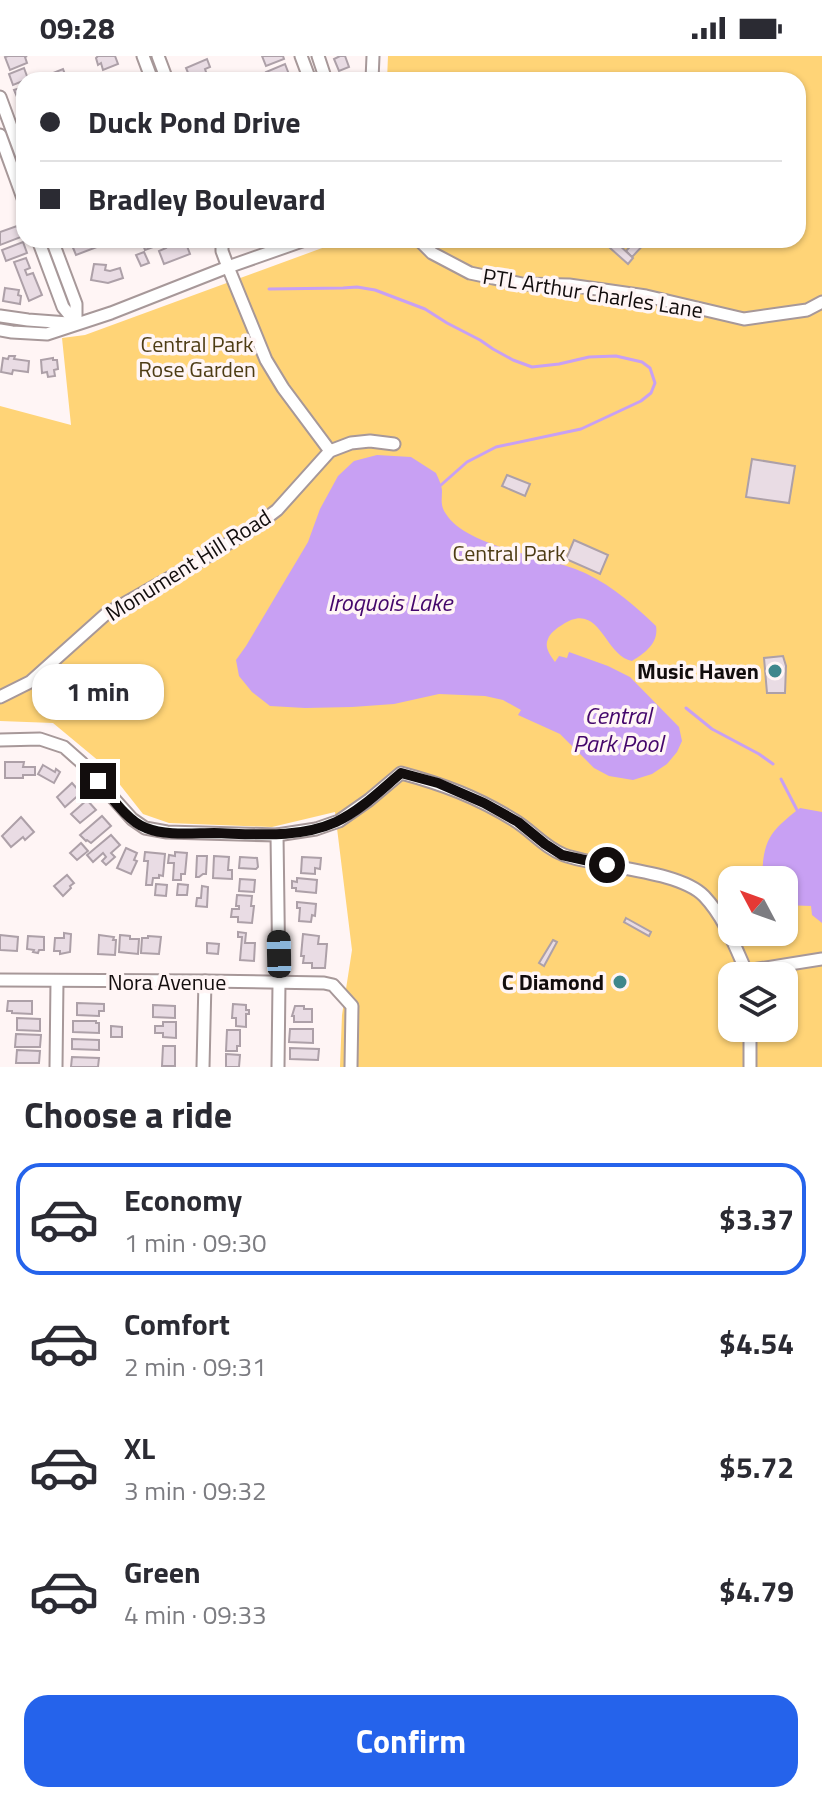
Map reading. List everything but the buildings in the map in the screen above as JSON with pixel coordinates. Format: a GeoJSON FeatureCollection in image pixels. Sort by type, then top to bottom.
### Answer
{"type":"FeatureCollection","features":[{"type":"Feature","properties":{"kind":"street"},"geometry":{"type":"LineString","coordinates":[[0,97],[16,140]]}},
{"type":"Feature","properties":{"kind":"street"},"geometry":{"type":"LineString","coordinates":[[0,135],[16,179]]}},
{"type":"Feature","properties":{"kind":"street"},"geometry":{"type":"LineString","coordinates":[[41,248],[63,307],[76,323]]}},
{"type":"Feature","properties":{"kind":"street"},"geometry":{"type":"LineString","coordinates":[[55,248],[76,304],[76,323]]}},
{"type":"Feature","properties":{"kind":"street"},"geometry":{"type":"LineString","coordinates":[[223,248],[266,360],[330,451],[351,443],[370,441],[394,444]]}},
{"type":"Feature","properties":{"kind":"street"},"geometry":{"type":"LineString","coordinates":[[0,330],[47,334],[282,248]]}},
{"type":"Feature","properties":{"kind":"street","name":"PTL Arthur Charles Lane"},"geometry":{"type":"LineString","coordinates":[[427,248],[470,273],[522,284],[569,285],[646,296],[744,319],[807,310],[822,302]]}},
{"type":"Feature","properties":{"kind":"street"},"geometry":{"type":"LineString","coordinates":[[0,316],[76,323]]}},
{"type":"Feature","properties":{"kind":"street","name":"Monument Hill Road"},"geometry":{"type":"LineString","coordinates":[[0,697],[30,682],[106,614],[256,526],[277,510],[330,451]]}},
{"type":"Feature","properties":{"kind":"street"},"geometry":{"type":"LineString","coordinates":[[0,740],[40,739],[64,747],[132,819],[145,828],[167,832],[277,835],[316,829],[339,821],[401,773],[438,783],[518,822],[562,855],[674,878],[703,894],[726,927],[741,962]]}},
{"type":"Feature","properties":{"kind":"street"},"geometry":{"type":"LineString","coordinates":[[277,835],[278,1067]]}},
{"type":"Feature","properties":{"kind":"street"},"geometry":{"type":"LineString","coordinates":[[798,964],[822,959]]}},
{"type":"Feature","properties":{"kind":"street","name":"Nora Avenue"},"geometry":{"type":"LineString","coordinates":[[0,980],[333,985],[352,1006],[351,1067]]}},
{"type":"Feature","properties":{"kind":"street"},"geometry":{"type":"LineString","coordinates":[[56,1067],[57,981]]}},
{"type":"Feature","properties":{"kind":"street"},"geometry":{"type":"LineString","coordinates":[[203,1067],[205,981]]}},
{"type":"Feature","properties":{"kind":"street"},"geometry":{"type":"LineString","coordinates":[[750,1042],[750,1067]]}},
{"type":"Feature","properties":{"kind":"green space","name":"Central Park"},"geometry":{"type":"Polygon","coordinates":[[[388,56],[822,56],[822,1067],[340,1067],[342,1015],[352,950],[335,812],[272,827],[169,823],[143,814],[106,767],[53,723],[0,721],[0,406],[71,425],[62,338],[85,335],[322,248],[806,248],[806,72],[387,72],[388,56]]]}},
{"type":"Feature","properties":{"kind":"water","name":"Iroquois Lake"},"geometry":{"type":"Polygon","coordinates":[[[377,455],[411,457],[436,473],[444,511],[457,526],[491,543],[597,579],[656,626],[653,642],[632,661],[615,650],[601,631],[585,619],[575,619],[558,628],[550,635],[547,645],[555,662],[559,656],[567,658],[569,652],[630,677],[679,727],[682,741],[667,764],[652,774],[633,780],[609,776],[594,768],[560,734],[518,715],[521,710],[503,700],[485,696],[439,694],[394,704],[305,708],[270,706],[252,692],[239,676],[236,660],[308,542],[320,509],[338,476],[354,461],[377,455]]]}},
{"type":"Feature","properties":{"kind":"water"},"geometry":{"type":"Polygon","coordinates":[[[800,808],[822,812],[822,923],[812,915],[811,906],[798,906],[798,866],[763,866],[766,846],[781,824],[800,808]]]}},
{"type":"Feature","properties":{"kind":"waterway"},"geometry":{"type":"LineString","coordinates":[[269,289],[357,287],[375,290],[425,309],[513,360],[532,367],[589,357],[616,356],[642,362],[650,368],[655,383],[651,393],[641,401],[581,429],[496,447],[467,462],[441,485]]}},
{"type":"Feature","properties":{"kind":"waterway"},"geometry":{"type":"LineString","coordinates":[[686,708],[712,729],[773,764]]}},
{"type":"Feature","properties":{"kind":"waterway"},"geometry":{"type":"LineString","coordinates":[[781,779],[797,810]]}},
{"type":"Feature","properties":{"kind":"place","name":"Music Haven"},"geometry":{"type":"Point","coordinates":[775,671]}},
{"type":"Feature","properties":{"kind":"place","name":"C Diamond"},"geometry":{"type":"Point","coordinates":[620,982]}},
{"type":"Feature","properties":{"kind":"route"},"geometry":{"type":"LineString","coordinates":[[98,781],[132,819],[145,828],[167,832],[277,835],[316,829],[339,821],[401,773],[438,783],[484,803],[518,822],[562,855],[607,865]]}},
{"type":"Feature","properties":{"kind":"park label","name":"Central Park Rose Garden"},"geometry":{"type":"Point","coordinates":[197,356]}},
{"type":"Feature","properties":{"kind":"water label","name":"Central Park Pool"},"geometry":{"type":"Point","coordinates":[618,729]}}]}
